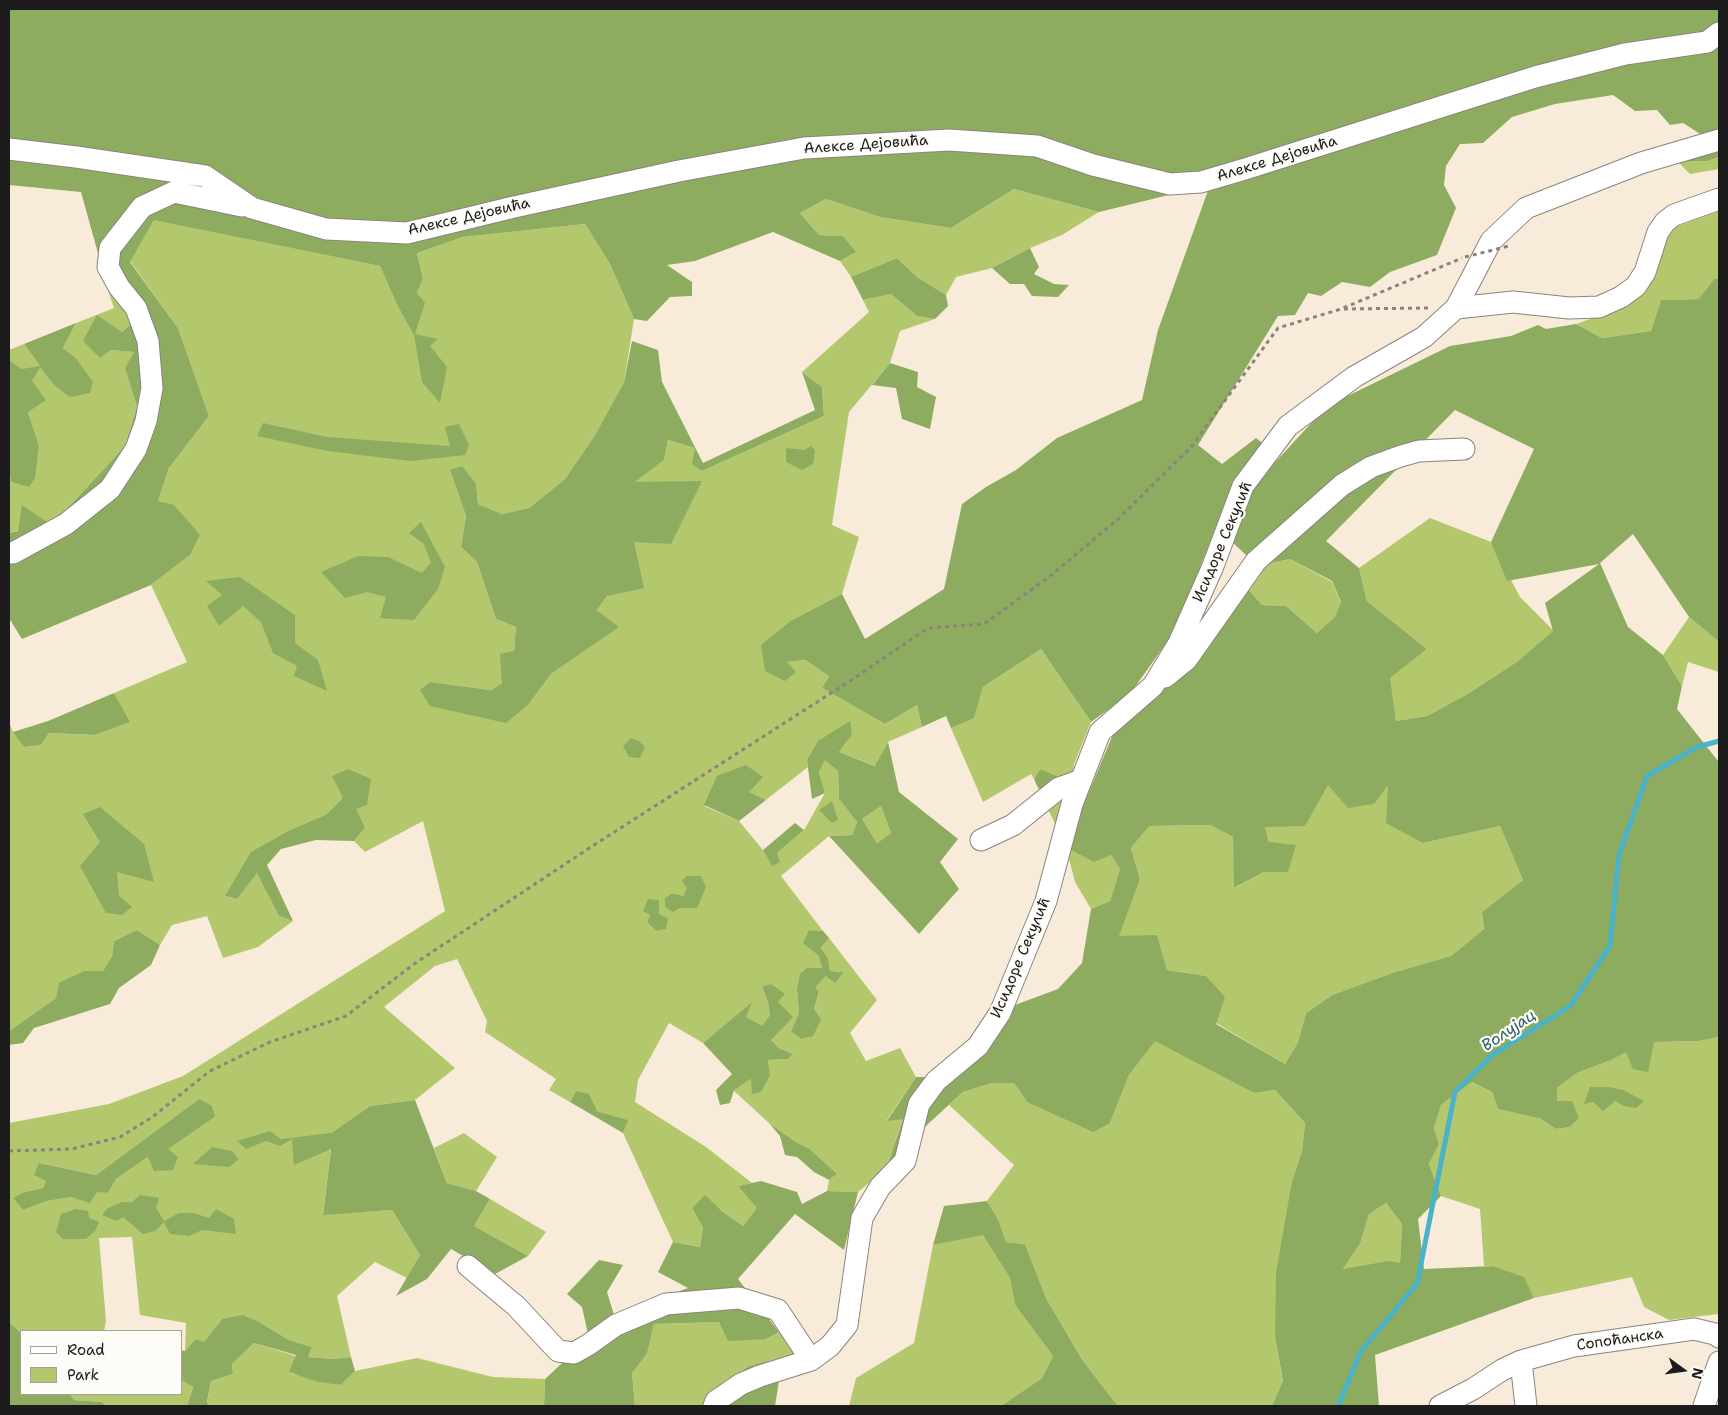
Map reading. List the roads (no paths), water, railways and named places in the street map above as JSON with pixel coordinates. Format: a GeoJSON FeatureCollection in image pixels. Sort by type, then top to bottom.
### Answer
{"type":"FeatureCollection","features":[{"type":"Feature","properties":{"kind":"street","name":"Алексе Дејовића"},"geometry":{"type":"LineString","coordinates":[[9,149],[205,176],[252,208],[326,229],[407,232],[670,173],[804,148],[949,140],[1037,146],[1093,165],[1170,184],[1201,182],[1535,77],[1625,54],[1707,42],[1719,33]]}},
{"type":"Feature","properties":{"kind":"street"},"geometry":{"type":"LineString","coordinates":[[1456,308],[1491,241],[1526,208],[1641,163],[1719,140]]}},
{"type":"Feature","properties":{"kind":"street"},"geometry":{"type":"LineString","coordinates":[[9,553],[13,553],[66,524],[110,488],[136,449],[146,421],[152,388],[148,341],[136,308],[119,287],[108,267],[110,248],[142,207],[174,192],[252,208]]}},
{"type":"Feature","properties":{"kind":"street"},"geometry":{"type":"LineString","coordinates":[[1456,308],[1513,302],[1569,308],[1599,306],[1622,297],[1636,286],[1645,272],[1658,232],[1665,222],[1674,215],[1719,199]]}},
{"type":"Feature","properties":{"kind":"street","name":"Исидоре Секулић"},"geometry":{"type":"LineString","coordinates":[[1153,686],[1179,643],[1243,486],[1288,426],[1354,376],[1424,337],[1456,308]]}},
{"type":"Feature","properties":{"kind":"street","name":"Исидоре Секулић"},"geometry":{"type":"LineString","coordinates":[[714,1406],[716,1401],[741,1384],[811,1360],[830,1346],[846,1325],[862,1218],[880,1187],[905,1161],[919,1104],[936,1081],[978,1046],[1000,1013],[1046,900],[1072,804],[1100,732],[1187,659],[1256,561],[1342,485],[1371,467],[1401,456],[1419,451],[1464,449]]}},
{"type":"Feature","properties":{"kind":"street"},"geometry":{"type":"LineString","coordinates":[[981,840],[1013,825],[1058,788],[1081,780]]}},
{"type":"Feature","properties":{"kind":"street"},"geometry":{"type":"LineString","coordinates":[[468,1266],[516,1306],[558,1351],[574,1353],[616,1325],[666,1304],[739,1298],[778,1310],[811,1360]]}},
{"type":"Feature","properties":{"kind":"street","name":"Сопоћанска"},"geometry":{"type":"LineString","coordinates":[[1440,1406],[1521,1361],[1574,1346],[1694,1329],[1719,1335],[1719,1337]]}},
{"type":"Feature","properties":{"kind":"street"},"geometry":{"type":"LineString","coordinates":[[1521,1361],[1527,1403]]}},
{"type":"Feature","properties":{"kind":"street"},"geometry":{"type":"LineString","coordinates":[[1704,1406],[1719,1362]]}},
{"type":"Feature","properties":{"kind":"waterway","name":"Волујац"},"geometry":{"type":"LineString","coordinates":[[1338,1406],[1361,1351],[1417,1284],[1455,1092],[1491,1056],[1570,1006],[1610,946],[1619,855],[1647,776],[1697,747],[1719,741]]}}]}
